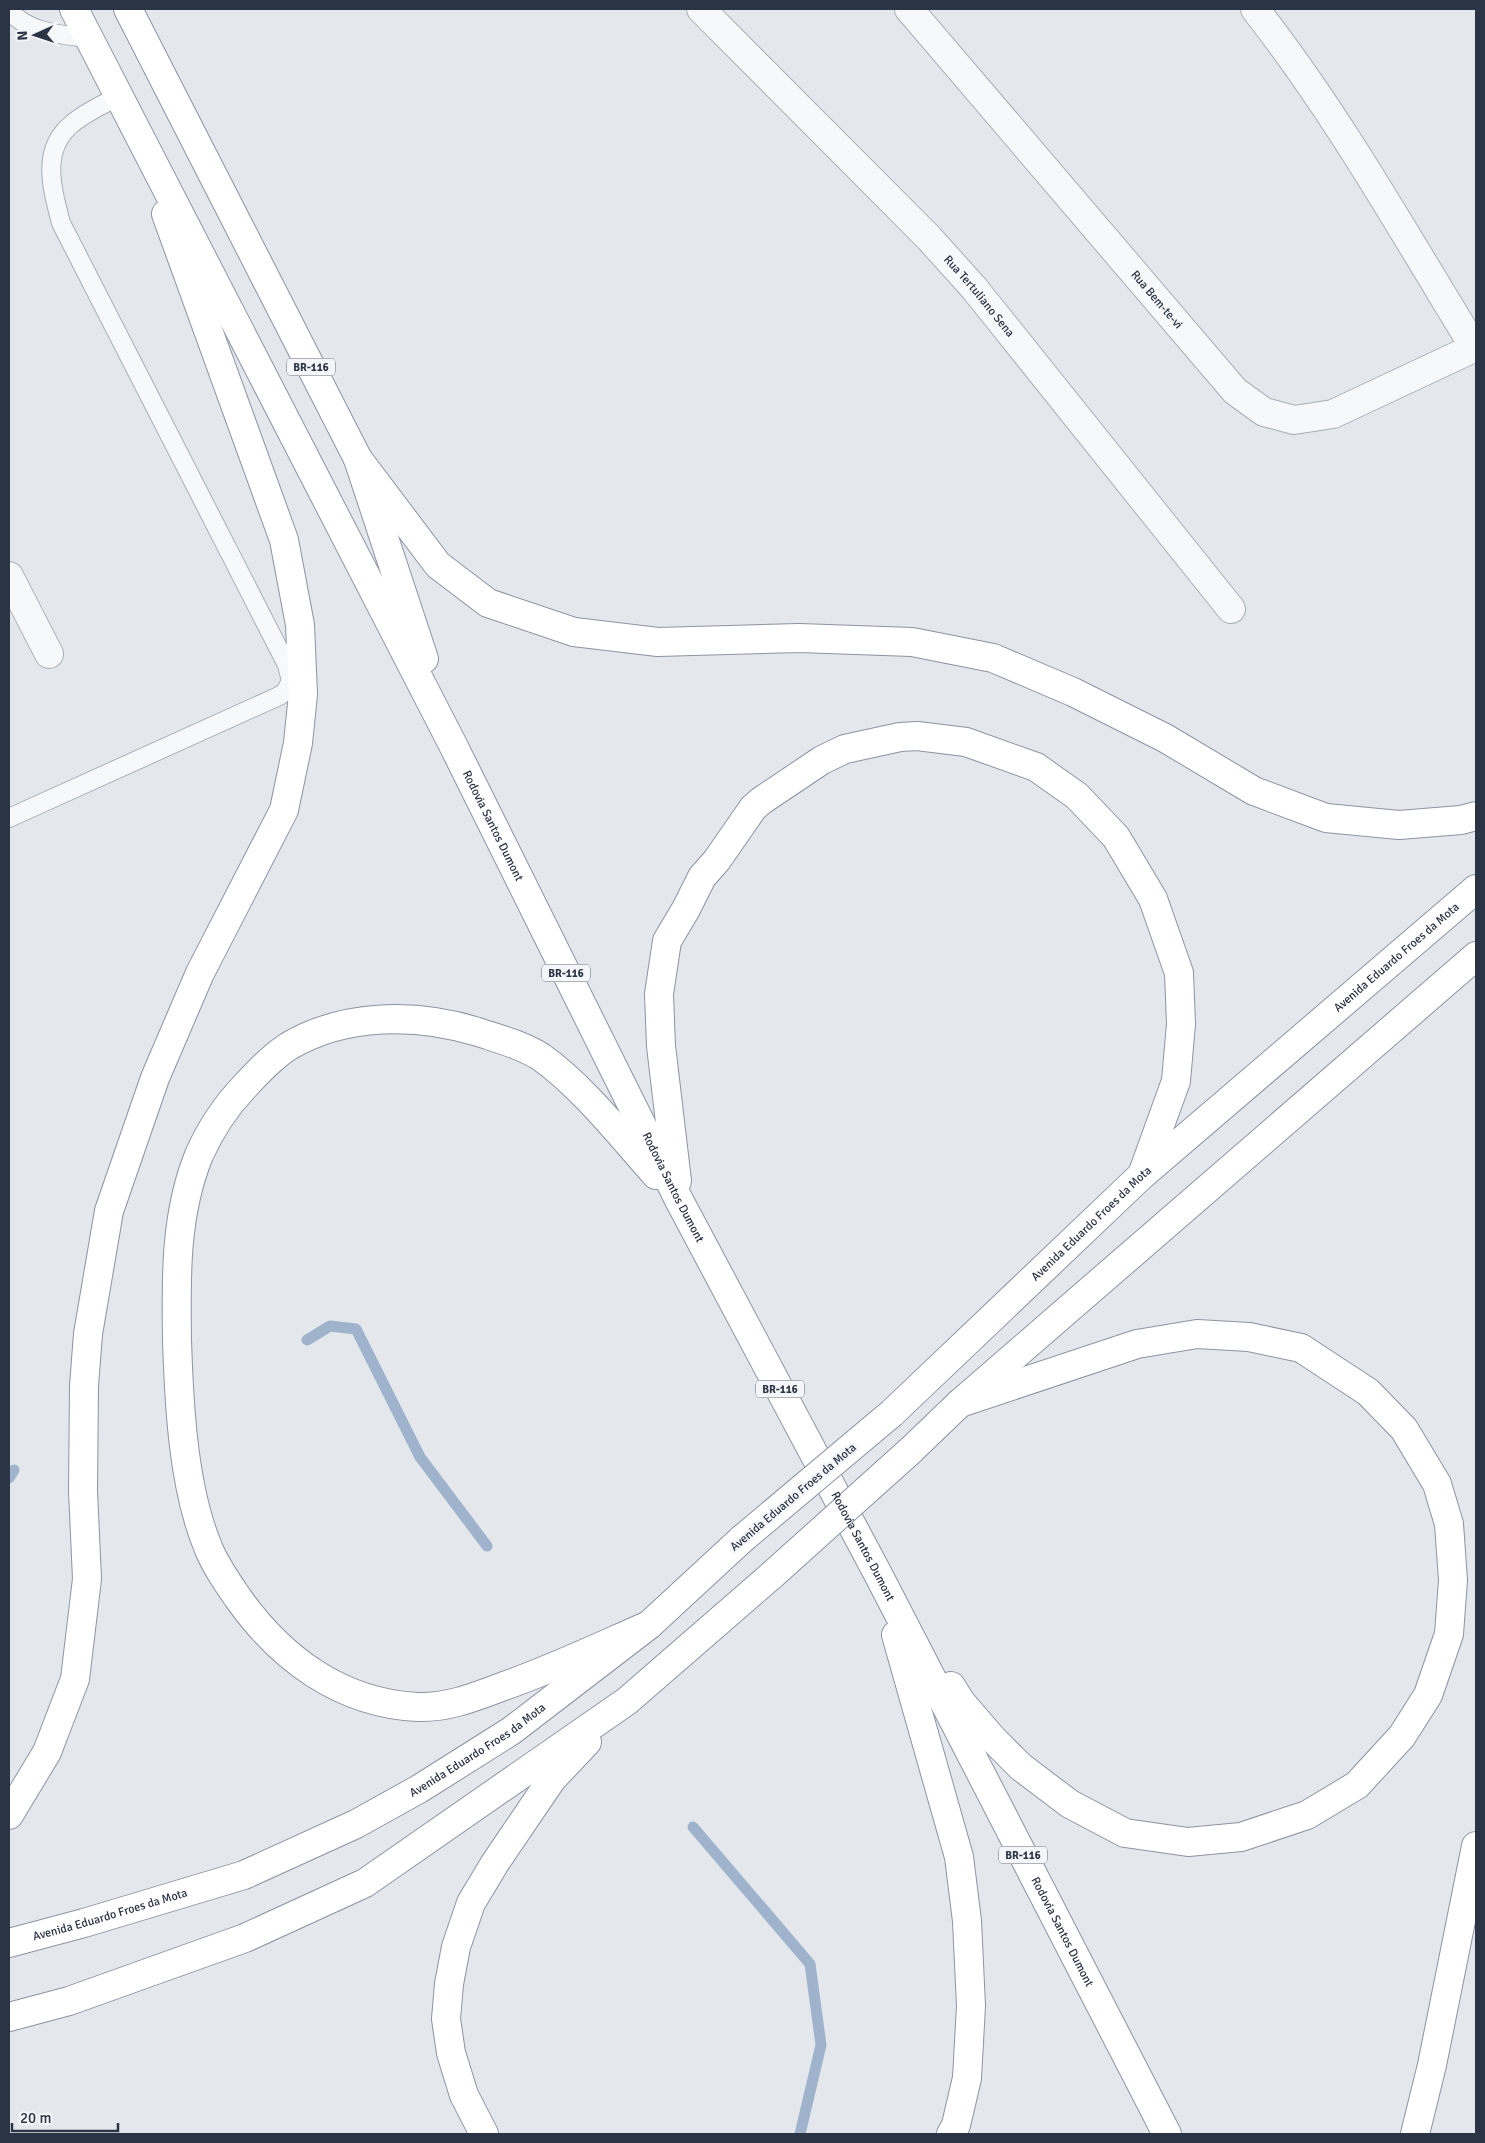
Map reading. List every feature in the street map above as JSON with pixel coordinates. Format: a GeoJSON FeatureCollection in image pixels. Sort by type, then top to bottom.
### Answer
{"type":"FeatureCollection","features":[{"type":"Feature","properties":{"kind":"highway"},"geometry":{"type":"LineString","coordinates":[[74,9],[452,743]]}},
{"type":"Feature","properties":{"kind":"highway","name":"BR-116"},"geometry":{"type":"LineString","coordinates":[[129,9],[358,459],[452,743]]}},
{"type":"Feature","properties":{"kind":"highway"},"geometry":{"type":"LineString","coordinates":[[9,1815],[47,1752],[75,1679],[87,1579],[83,1491],[84,1386],[88,1334],[109,1211],[155,1078],[200,973],[284,810],[298,743],[303,694],[300,625],[284,540],[174,240],[142,139]]}},
{"type":"Feature","properties":{"kind":"highway"},"geometry":{"type":"LineString","coordinates":[[358,459],[438,565],[488,603],[574,632],[658,642],[799,638],[912,642],[993,658],[1073,692],[1165,738],[1254,792],[1326,818],[1399,825],[1461,820],[1476,816]]}},
{"type":"Feature","properties":{"kind":"highway"},"geometry":{"type":"LineString","coordinates":[[680,1202],[661,1046],[659,994],[667,941],[702,877],[717,860],[753,808],[761,801],[822,760],[845,749],[900,737],[916,736],[966,742],[1036,768],[1077,796],[1116,838],[1153,899],[1179,973],[1181,1024],[1176,1081],[1142,1175]]}},
{"type":"Feature","properties":{"kind":"highway","name":"Rodovia Santos Dumont"},"geometry":{"type":"LineString","coordinates":[[452,743],[680,1202],[879,1576],[1167,2134]]}},
{"type":"Feature","properties":{"kind":"highway","name":"Avenida Eduardo Froes da Mota"},"geometry":{"type":"LineString","coordinates":[[9,1942],[84,1923],[244,1875],[356,1824],[419,1789],[511,1731],[649,1625],[742,1539],[892,1413],[1142,1175],[1476,889]]}},
{"type":"Feature","properties":{"kind":"highway"},"geometry":{"type":"LineString","coordinates":[[9,2018],[69,2001],[245,1938],[365,1883],[627,1701],[772,1576],[960,1403],[1476,956]]}},
{"type":"Feature","properties":{"kind":"highway"},"geometry":{"type":"LineString","coordinates":[[649,1625],[538,1674],[461,1702],[443,1706],[419,1707],[388,1704],[348,1693],[320,1678],[298,1663],[276,1644],[252,1617],[228,1583],[208,1548],[195,1506],[182,1430],[178,1373],[177,1262],[180,1223],[192,1174],[200,1152],[217,1121],[235,1096],[262,1067],[286,1048],[310,1036],[336,1027],[364,1021],[406,1018],[460,1027],[510,1043],[538,1055],[556,1069],[600,1112],[680,1202]]}},
{"type":"Feature","properties":{"kind":"highway"},"geometry":{"type":"LineString","coordinates":[[879,1576],[961,1702],[992,1738],[1021,1767],[1070,1804],[1125,1833],[1188,1842],[1241,1837],[1307,1815],[1357,1785],[1402,1736],[1428,1695],[1449,1634],[1453,1580],[1449,1524],[1437,1484],[1404,1429],[1368,1392],[1300,1348],[1249,1337],[1197,1334],[1137,1344],[960,1403]]}},
{"type":"Feature","properties":{"kind":"highway"},"geometry":{"type":"LineString","coordinates":[[879,1576],[959,1857],[968,1921],[971,2006],[967,2078],[956,2125],[951,2134]]}},
{"type":"Feature","properties":{"kind":"highway"},"geometry":{"type":"LineString","coordinates":[[484,2134],[464,2095],[451,2053],[446,2019],[449,1984],[456,1947],[471,1902],[547,1787],[627,1701]]}},
{"type":"Feature","properties":{"kind":"highway"},"geometry":{"type":"LineString","coordinates":[[1415,2134],[1432,2066],[1476,1846]]}},
{"type":"Feature","properties":{"kind":"street","name":"Rua Tertuliano Sena"},"geometry":{"type":"LineString","coordinates":[[701,9],[929,238],[974,288],[1230,609]]}},
{"type":"Feature","properties":{"kind":"street","name":"Rua Bem-te-vi"},"geometry":{"type":"LineString","coordinates":[[909,9],[1235,391],[1264,412],[1294,420],[1334,414],[1475,347]]}},
{"type":"Feature","properties":{"kind":"street"},"geometry":{"type":"LineString","coordinates":[[1255,9],[1285,47],[1340,127],[1475,347]]}},
{"type":"Feature","properties":{"kind":"street"},"geometry":{"type":"LineString","coordinates":[[9,576],[49,654]]}},
{"type":"Feature","properties":{"kind":"lane"},"geometry":{"type":"LineString","coordinates":[[9,10],[29,24],[49,33],[89,38]]}},
{"type":"Feature","properties":{"kind":"lane"},"geometry":{"type":"LineString","coordinates":[[9,818],[279,696],[285,692],[291,681],[287,665],[61,223],[52,182],[50,163],[52,150],[60,136],[73,123],[119,96]]}},
{"type":"Feature","properties":{"kind":"waterway"},"geometry":{"type":"LineString","coordinates":[[307,1340],[330,1326],[356,1329],[420,1457],[487,1546]]}},
{"type":"Feature","properties":{"kind":"waterway"},"geometry":{"type":"LineString","coordinates":[[9,1478],[14,1470]]}},
{"type":"Feature","properties":{"kind":"waterway"},"geometry":{"type":"LineString","coordinates":[[693,1827],[810,1964],[821,2045],[800,2134]]}}]}
